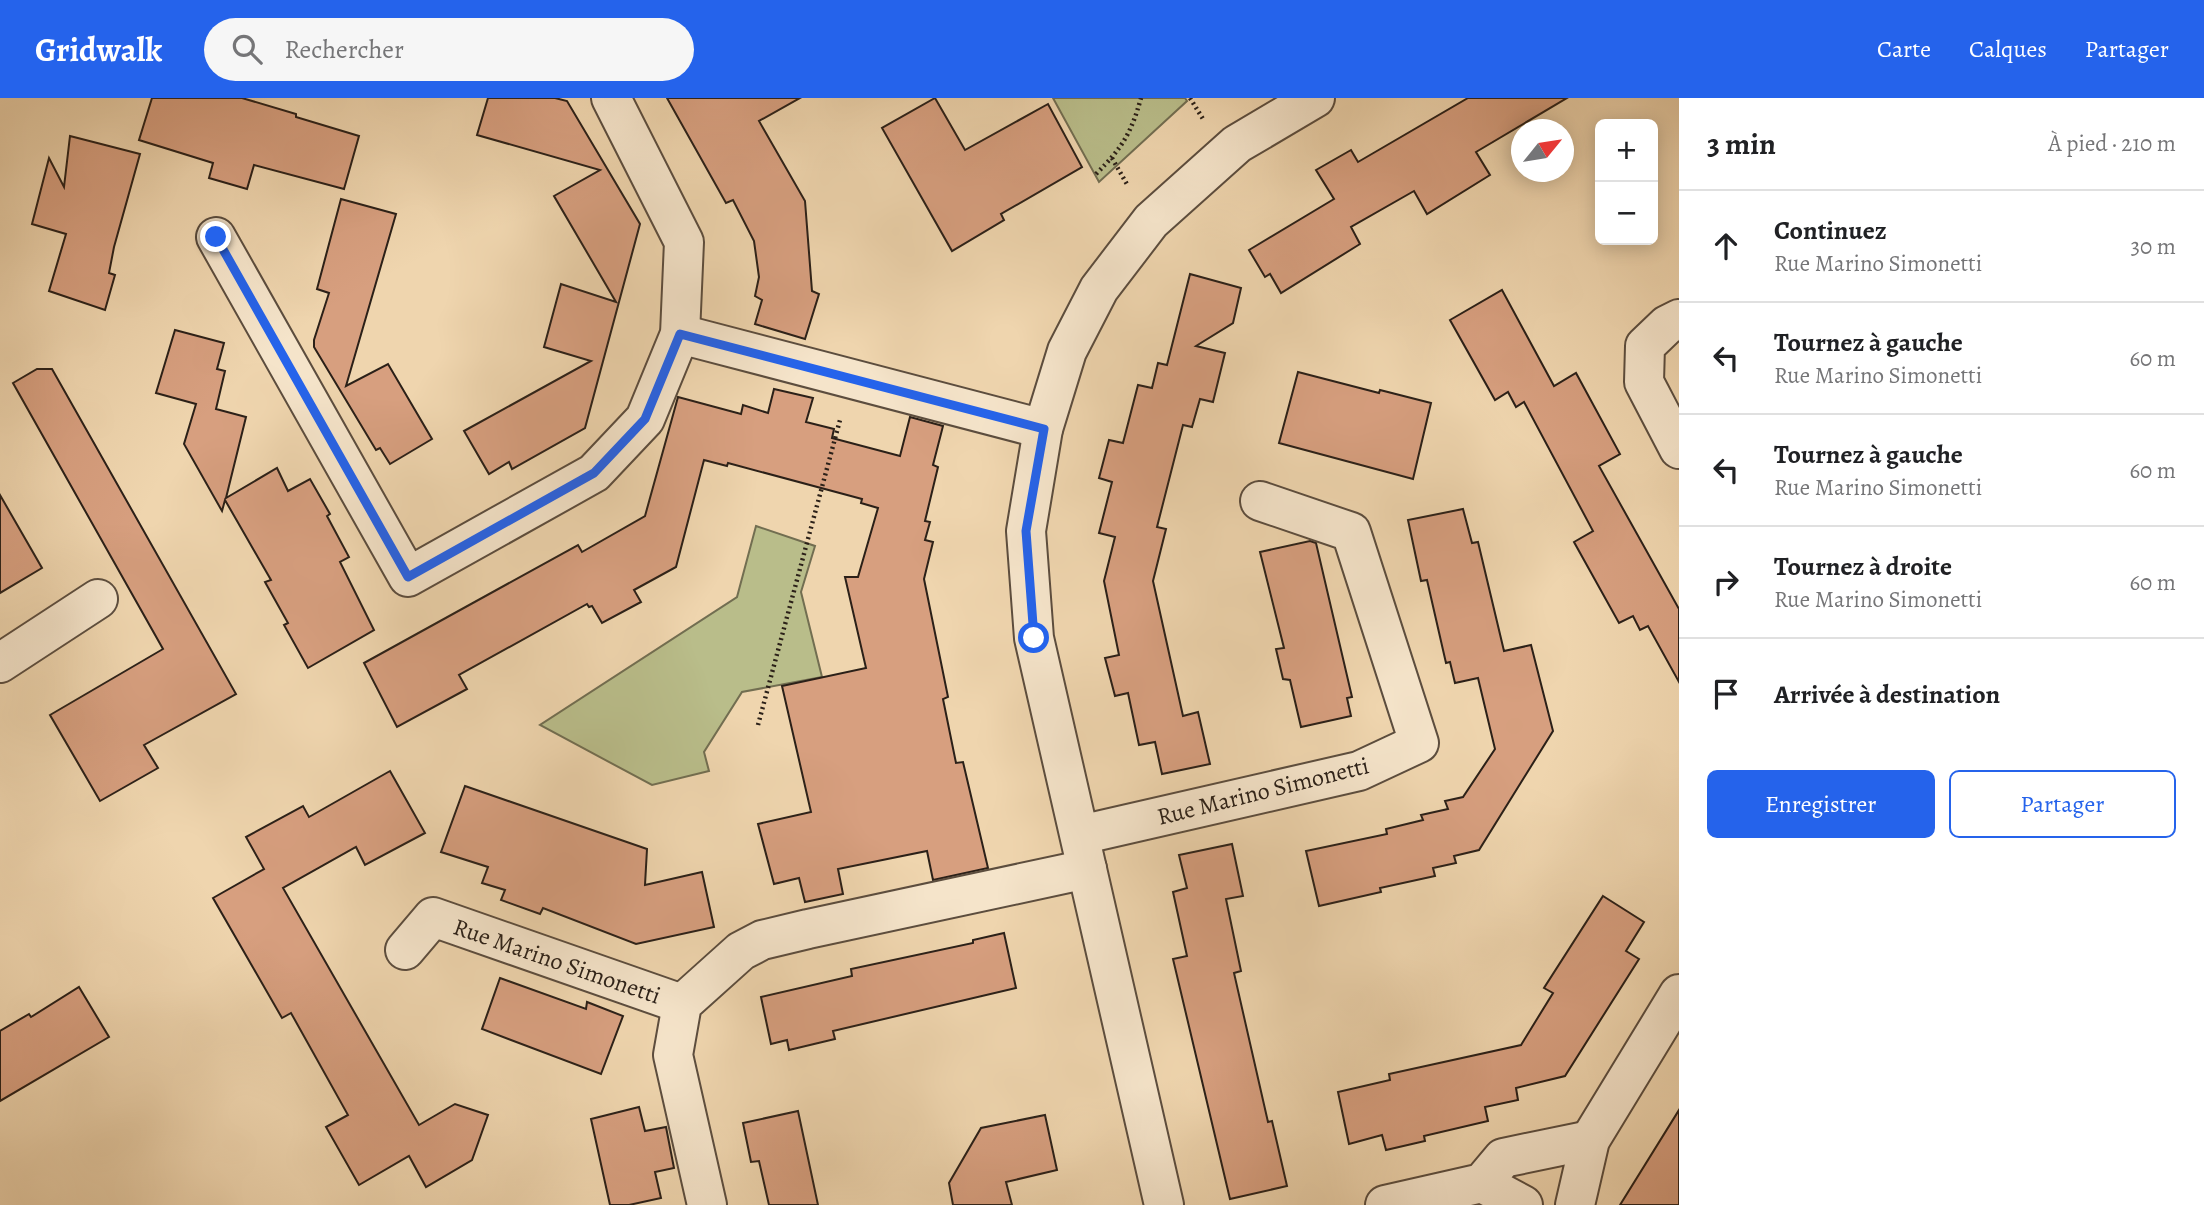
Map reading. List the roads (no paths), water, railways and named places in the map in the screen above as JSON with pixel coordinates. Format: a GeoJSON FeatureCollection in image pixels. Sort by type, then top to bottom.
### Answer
{"type":"FeatureCollection","features":[{"type":"Feature","properties":{"kind":"street"},"geometry":{"type":"LineString","coordinates":[[216,237],[408,577],[594,473],[645,419],[680,334],[684,242],[611,98]]}},
{"type":"Feature","properties":{"kind":"street"},"geometry":{"type":"LineString","coordinates":[[1164,1205],[1034,638],[1026,531],[1044,429],[1067,351],[1099,289],[1151,221],[1237,144],[1315,98]]}},
{"type":"Feature","properties":{"kind":"street"},"geometry":{"type":"LineString","coordinates":[[1679,319],[1667,325],[1645,346],[1644,382],[1679,449]]}},
{"type":"Feature","properties":{"kind":"street"},"geometry":{"type":"LineString","coordinates":[[680,334],[1044,429]]}},
{"type":"Feature","properties":{"kind":"street","name":"Rue Marino Simonetti"},"geometry":{"type":"LineString","coordinates":[[707,1205],[673,1055],[682,1004],[741,951],[762,940],[1084,852],[1359,771],[1419,743],[1351,532],[1260,501]]}},
{"type":"Feature","properties":{"kind":"street"},"geometry":{"type":"LineString","coordinates":[[0,663],[99,599]]}},
{"type":"Feature","properties":{"kind":"street","name":"Rue Marino Simonetti"},"geometry":{"type":"LineString","coordinates":[[405,950],[433,917],[682,1004]]}},
{"type":"Feature","properties":{"kind":"street"},"geometry":{"type":"LineString","coordinates":[[1575,1205],[1590,1140],[1679,994]]}},
{"type":"Feature","properties":{"kind":"street"},"geometry":{"type":"LineString","coordinates":[[1385,1205],[1482,1183],[1503,1158],[1590,1140]]}},
{"type":"Feature","properties":{"kind":"street"},"geometry":{"type":"LineString","coordinates":[[1482,1183],[1523,1205]]}}]}
